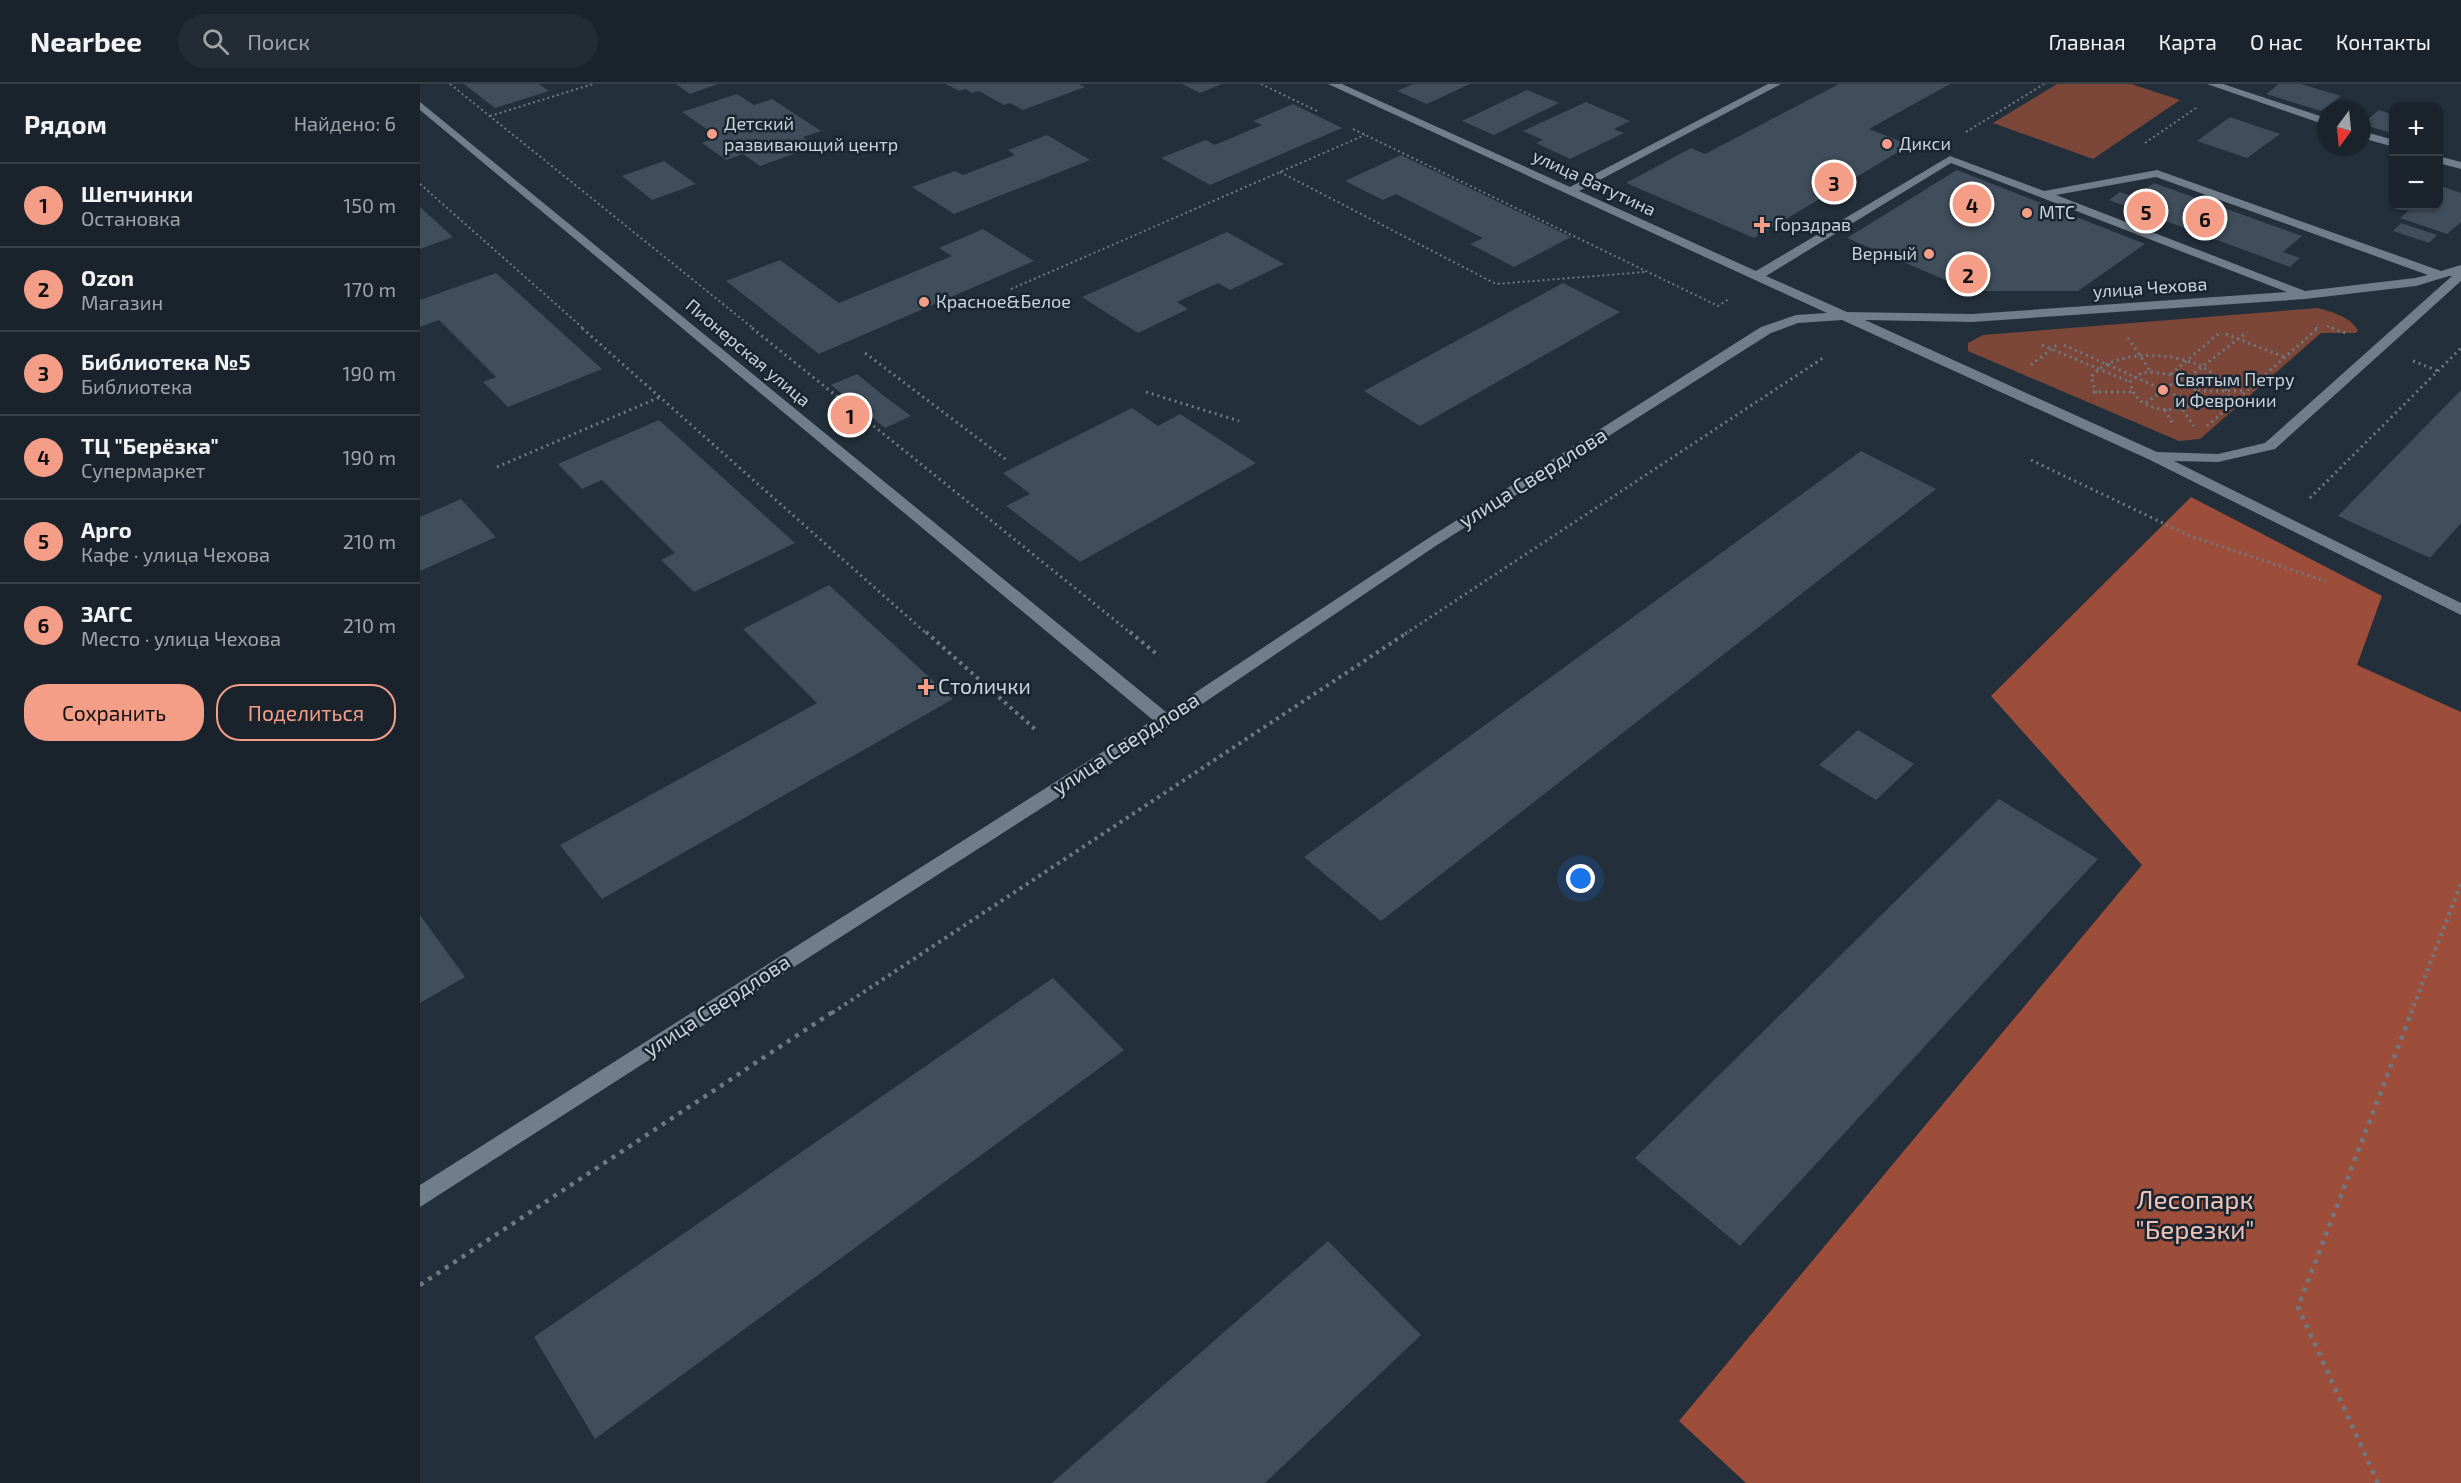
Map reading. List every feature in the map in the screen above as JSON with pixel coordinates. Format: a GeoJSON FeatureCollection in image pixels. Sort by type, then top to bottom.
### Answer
{"type":"FeatureCollection","features":[{"type":"Feature","properties":{"kind":"street","name":"улица Ватутина"},"geometry":{"type":"LineString","coordinates":[[1334,84],[2152,456],[2461,610]]}},
{"type":"Feature","properties":{"kind":"street"},"geometry":{"type":"LineString","coordinates":[[1569,192],[1776,84]]}},
{"type":"Feature","properties":{"kind":"street"},"geometry":{"type":"LineString","coordinates":[[2212,84],[2228,86],[2317,119]]}},
{"type":"Feature","properties":{"kind":"street","name":"Пионерская улица"},"geometry":{"type":"LineString","coordinates":[[420,105],[1164,721]]}},
{"type":"Feature","properties":{"kind":"street"},"geometry":{"type":"LineString","coordinates":[[2371,137],[2389,142]]}},
{"type":"Feature","properties":{"kind":"street"},"geometry":{"type":"LineString","coordinates":[[1755,277],[1950,159],[2305,295]]}},
{"type":"Feature","properties":{"kind":"street"},"geometry":{"type":"LineString","coordinates":[[2443,160],[2461,166]]}},
{"type":"Feature","properties":{"kind":"street"},"geometry":{"type":"LineString","coordinates":[[2043,194],[2157,173],[2443,276]]}},
{"type":"Feature","properties":{"kind":"street"},"geometry":{"type":"LineString","coordinates":[[2152,456],[2218,458],[2270,446],[2461,271]]}},
{"type":"Feature","properties":{"kind":"street","name":"улица Чехова"},"geometry":{"type":"LineString","coordinates":[[1840,316],[1972,318],[2305,295],[2416,282],[2461,271]]}},
{"type":"Feature","properties":{"kind":"street","name":"улица Свердлова"},"geometry":{"type":"LineString","coordinates":[[420,1197],[1164,721],[1429,544],[1766,330],[1796,319],[1840,316]]}},
{"type":"Feature","properties":{"kind":"path"},"geometry":{"type":"LineString","coordinates":[[450,84],[1159,656]]}},
{"type":"Feature","properties":{"kind":"path"},"geometry":{"type":"LineString","coordinates":[[490,117],[593,84]]}},
{"type":"Feature","properties":{"kind":"path"},"geometry":{"type":"LineString","coordinates":[[1261,84],[1324,114]]}},
{"type":"Feature","properties":{"kind":"path"},"geometry":{"type":"LineString","coordinates":[[2138,148],[2228,86]]}},
{"type":"Feature","properties":{"kind":"path"},"geometry":{"type":"LineString","coordinates":[[1345,125],[1718,306]]}},
{"type":"Feature","properties":{"kind":"path"},"geometry":{"type":"LineString","coordinates":[[1011,289],[1366,135]]}},
{"type":"Feature","properties":{"kind":"path"},"geometry":{"type":"LineString","coordinates":[[1280,172],[1496,284],[1647,272]]}},
{"type":"Feature","properties":{"kind":"path"},"geometry":{"type":"LineString","coordinates":[[420,184],[1037,731]]}},
{"type":"Feature","properties":{"kind":"path"},"geometry":{"type":"LineString","coordinates":[[2183,410],[2199,433],[2318,328],[2318,322],[2310,319]]}},
{"type":"Feature","properties":{"kind":"path"},"geometry":{"type":"LineString","coordinates":[[2213,329],[2284,357]]}},
{"type":"Feature","properties":{"kind":"path"},"geometry":{"type":"LineString","coordinates":[[2124,332],[2151,372]]}},
{"type":"Feature","properties":{"kind":"path"},"geometry":{"type":"LineString","coordinates":[[2170,374],[2221,332]]}},
{"type":"Feature","properties":{"kind":"path"},"geometry":{"type":"LineString","coordinates":[[2185,380],[2238,339]]}},
{"type":"Feature","properties":{"kind":"path"},"geometry":{"type":"LineString","coordinates":[[2053,340],[2195,404]]}},
{"type":"Feature","properties":{"kind":"path"},"geometry":{"type":"LineString","coordinates":[[2034,342],[2130,382]]}},
{"type":"Feature","properties":{"kind":"path"},"geometry":{"type":"LineString","coordinates":[[2023,370],[2059,343]]}},
{"type":"Feature","properties":{"kind":"path"},"geometry":{"type":"LineString","coordinates":[[2300,530],[2289,519],[2461,348]]}},
{"type":"Feature","properties":{"kind":"path"},"geometry":{"type":"LineString","coordinates":[[865,353],[1008,461]]}},
{"type":"Feature","properties":{"kind":"path"},"geometry":{"type":"LineString","coordinates":[[2100,399],[2095,392],[2091,377],[2097,368],[2104,363],[2140,356],[2164,357],[2201,367],[2218,378],[2232,404]]}},
{"type":"Feature","properties":{"kind":"path"},"geometry":{"type":"LineString","coordinates":[[420,1285],[1823,358]]}},
{"type":"Feature","properties":{"kind":"path"},"geometry":{"type":"LineString","coordinates":[[2132,392],[2130,382],[2134,377],[2151,372],[2170,374],[2185,380],[2198,391],[2246,391]]}},
{"type":"Feature","properties":{"kind":"path"},"geometry":{"type":"LineString","coordinates":[[2146,403],[2180,378]]}},
{"type":"Feature","properties":{"kind":"path"},"geometry":{"type":"LineString","coordinates":[[2083,392],[2132,392],[2146,403],[2165,409],[2183,410],[2195,404],[2199,397],[2198,391]]}},
{"type":"Feature","properties":{"kind":"path"},"geometry":{"type":"LineString","coordinates":[[1146,392],[1239,421]]}},
{"type":"Feature","properties":{"kind":"path"},"geometry":{"type":"LineString","coordinates":[[497,466],[660,397]]}},
{"type":"Feature","properties":{"kind":"path"},"geometry":{"type":"LineString","coordinates":[[2165,409],[2178,433]]}},
{"type":"Feature","properties":{"kind":"path"},"geometry":{"type":"LineString","coordinates":[[2031,460],[2190,536],[2335,584]]}},
{"type":"Feature","properties":{"kind":"path"},"geometry":{"type":"LineString","coordinates":[[2378,1483],[2298,1307],[2461,883]]}},
{"type":"Feature","properties":{"kind":"shaded area"},"geometry":{"type":"Polygon","coordinates":[[[2057,84],[2131,84],[2180,100],[2093,159],[1993,123],[2057,84]]]}},
{"type":"Feature","properties":{"kind":"shaded area"},"geometry":{"type":"Polygon","coordinates":[[[2318,308],[2346,318],[2358,330],[2356,333],[2321,333],[2200,439],[2179,441],[1968,351],[1968,343],[1983,335],[2318,308]]]}},
{"type":"Feature","properties":{"kind":"green space","name":"Лесопарк \"Березки\""},"geometry":{"type":"Polygon","coordinates":[[[2191,497],[2382,596],[2357,665],[2461,712],[2461,1483],[1746,1483],[1679,1421],[2142,865],[1991,696],[2191,497]]]}},
{"type":"Feature","properties":{"kind":"building"},"geometry":{"type":"Polygon","coordinates":[[[464,84],[539,84],[549,91],[495,108],[464,84]]]}},
{"type":"Feature","properties":{"kind":"building"},"geometry":{"type":"Polygon","coordinates":[[[676,84],[718,84],[690,94],[676,84]]]}},
{"type":"Feature","properties":{"kind":"building"},"geometry":{"type":"Polygon","coordinates":[[[946,84],[1079,84],[1085,87],[1023,110],[1010,103],[1004,105],[979,91],[972,93],[965,89],[959,91],[946,84]]]}},
{"type":"Feature","properties":{"kind":"building"},"geometry":{"type":"Polygon","coordinates":[[[1182,84],[1222,84],[1200,93],[1182,84]]]}},
{"type":"Feature","properties":{"kind":"building"},"geometry":{"type":"Polygon","coordinates":[[[1413,84],[1470,84],[1427,104],[1397,91],[1413,84]]]}},
{"type":"Feature","properties":{"kind":"building"},"geometry":{"type":"Polygon","coordinates":[[[1839,84],[1950,84],[1869,129],[1910,145],[1754,238],[1626,183],[1691,148],[1705,154],[1839,84]]]}},
{"type":"Feature","properties":{"kind":"building"},"geometry":{"type":"Polygon","coordinates":[[[2279,84],[2301,84],[2341,96],[2333,102],[2317,102],[2317,110],[2266,94],[2279,84]]]}},
{"type":"Feature","properties":{"kind":"building"},"geometry":{"type":"Polygon","coordinates":[[[1527,90],[1559,103],[1494,135],[1462,121],[1527,90]]]}},
{"type":"Feature","properties":{"kind":"building"},"geometry":{"type":"Polygon","coordinates":[[[737,94],[754,105],[772,99],[821,131],[803,137],[816,146],[760,166],[743,154],[726,160],[702,143],[718,137],[682,112],[737,94]]]}},
{"type":"Feature","properties":{"kind":"building"},"geometry":{"type":"Polygon","coordinates":[[[1586,102],[1630,121],[1614,129],[1624,133],[1570,159],[1536,143],[1543,140],[1523,131],[1586,102]]]}},
{"type":"Feature","properties":{"kind":"building"},"geometry":{"type":"Polygon","coordinates":[[[1293,104],[1342,128],[1210,185],[1161,158],[1206,140],[1215,145],[1262,125],[1253,121],[1293,104]]]}},
{"type":"Feature","properties":{"kind":"building"},"geometry":{"type":"Polygon","coordinates":[[[2379,110],[2389,113],[2389,132],[2371,127],[2371,117],[2379,110]]]}},
{"type":"Feature","properties":{"kind":"building"},"geometry":{"type":"Polygon","coordinates":[[[2230,117],[2280,134],[2247,158],[2197,141],[2230,117]]]}},
{"type":"Feature","properties":{"kind":"building"},"geometry":{"type":"Polygon","coordinates":[[[1047,135],[1090,160],[954,214],[912,187],[955,171],[963,175],[1015,155],[1008,150],[1047,135]]]}},
{"type":"Feature","properties":{"kind":"building"},"geometry":{"type":"Polygon","coordinates":[[[1401,155],[1571,237],[1514,267],[1470,244],[1483,238],[1396,194],[1383,200],[1345,181],[1401,155]]]}},
{"type":"Feature","properties":{"kind":"building"},"geometry":{"type":"Polygon","coordinates":[[[664,161],[696,184],[652,200],[622,176],[664,161]]]}},
{"type":"Feature","properties":{"kind":"building"},"geometry":{"type":"Polygon","coordinates":[[[1957,170],[2145,244],[2078,291],[1971,291],[1847,238],[1957,170]]]}},
{"type":"Feature","properties":{"kind":"building"},"geometry":{"type":"Polygon","coordinates":[[[2154,183],[2302,236],[2283,252],[2300,258],[2290,267],[2109,200],[2120,192],[2134,197],[2154,183]]]}},
{"type":"Feature","properties":{"kind":"building"},"geometry":{"type":"Polygon","coordinates":[[[2443,187],[2461,193],[2461,222],[2447,234],[2400,218],[2409,210],[2443,210],[2443,187]]]}},
{"type":"Feature","properties":{"kind":"building"},"geometry":{"type":"Polygon","coordinates":[[[420,207],[453,237],[420,249],[420,207]]]}},
{"type":"Feature","properties":{"kind":"building"},"geometry":{"type":"Polygon","coordinates":[[[2401,223],[2437,235],[2429,243],[2393,231],[2401,223]]]}},
{"type":"Feature","properties":{"kind":"building"},"geometry":{"type":"Polygon","coordinates":[[[983,229],[1034,261],[819,354],[726,281],[780,260],[839,303],[952,256],[939,248],[983,229]]]}},
{"type":"Feature","properties":{"kind":"building"},"geometry":{"type":"Polygon","coordinates":[[[1227,232],[1284,264],[1230,290],[1218,283],[1177,302],[1188,309],[1138,333],[1082,297],[1227,232]]]}},
{"type":"Feature","properties":{"kind":"building"},"geometry":{"type":"Polygon","coordinates":[[[496,273],[602,369],[508,407],[483,382],[496,377],[439,320],[420,327],[420,300],[496,273]]]}},
{"type":"Feature","properties":{"kind":"building"},"geometry":{"type":"Polygon","coordinates":[[[1563,283],[1620,312],[1420,426],[1364,391],[1563,283]]]}},
{"type":"Feature","properties":{"kind":"building"},"geometry":{"type":"Polygon","coordinates":[[[857,374],[911,416],[885,428],[831,385],[857,374]]]}},
{"type":"Feature","properties":{"kind":"building"},"geometry":{"type":"Polygon","coordinates":[[[2461,390],[2461,523],[2430,558],[2338,516],[2461,390]]]}},
{"type":"Feature","properties":{"kind":"building"},"geometry":{"type":"Polygon","coordinates":[[[1132,408],[1158,426],[1180,414],[1256,463],[1080,562],[1006,506],[1030,494],[1003,473],[1132,408]]]}},
{"type":"Feature","properties":{"kind":"building"},"geometry":{"type":"Polygon","coordinates":[[[659,420],[795,543],[694,592],[661,560],[675,553],[602,480],[582,489],[558,464],[659,420]]]}},
{"type":"Feature","properties":{"kind":"building"},"geometry":{"type":"Polygon","coordinates":[[[1861,451],[1936,489],[1381,921],[1304,857],[1861,451]]]}},
{"type":"Feature","properties":{"kind":"building"},"geometry":{"type":"Polygon","coordinates":[[[461,499],[496,537],[420,571],[420,517],[461,499]]]}},
{"type":"Feature","properties":{"kind":"building"},"geometry":{"type":"Polygon","coordinates":[[[829,585],[953,699],[602,899],[560,845],[817,703],[743,629],[829,585]]]}},
{"type":"Feature","properties":{"kind":"building"},"geometry":{"type":"Polygon","coordinates":[[[1858,730],[1914,764],[1876,800],[1819,765],[1858,730]]]}},
{"type":"Feature","properties":{"kind":"building"},"geometry":{"type":"Polygon","coordinates":[[[1999,799],[2098,859],[1740,1246],[1635,1158],[1999,799]]]}},
{"type":"Feature","properties":{"kind":"building"},"geometry":{"type":"Polygon","coordinates":[[[420,915],[465,977],[420,1003],[420,915]]]}},
{"type":"Feature","properties":{"kind":"building"},"geometry":{"type":"Polygon","coordinates":[[[1053,978],[1124,1050],[595,1439],[534,1337],[1053,978]]]}},
{"type":"Feature","properties":{"kind":"building"},"geometry":{"type":"Polygon","coordinates":[[[1328,1241],[1421,1335],[1265,1483],[1052,1483],[1328,1241]]]}},
{"type":"Feature","properties":{"kind":"place","name":"Детский развивающий центр"},"geometry":{"type":"Point","coordinates":[712,134]}},
{"type":"Feature","properties":{"kind":"place","name":"Дикси"},"geometry":{"type":"Point","coordinates":[1887,144]}},
{"type":"Feature","properties":{"kind":"place","name":"Библиотека №5"},"geometry":{"type":"Point","coordinates":[1834,182]}},
{"type":"Feature","properties":{"kind":"place","name":"ТЦ \"Берёзка\""},"geometry":{"type":"Point","coordinates":[1972,204]}},
{"type":"Feature","properties":{"kind":"place","name":"Арго"},"geometry":{"type":"Point","coordinates":[2146,211]}},
{"type":"Feature","properties":{"kind":"place","name":"МТС"},"geometry":{"type":"Point","coordinates":[2027,213]}},
{"type":"Feature","properties":{"kind":"place","name":"ЗАГС"},"geometry":{"type":"Point","coordinates":[2205,218]}},
{"type":"Feature","properties":{"kind":"place","name":"Горздрав"},"geometry":{"type":"Point","coordinates":[1762,225]}},
{"type":"Feature","properties":{"kind":"place","name":"Верный"},"geometry":{"type":"Point","coordinates":[1929,254]}},
{"type":"Feature","properties":{"kind":"place","name":"Ozon"},"geometry":{"type":"Point","coordinates":[1968,274]}},
{"type":"Feature","properties":{"kind":"place","name":"Красное&Белое"},"geometry":{"type":"Point","coordinates":[924,302]}},
{"type":"Feature","properties":{"kind":"place","name":"Святым Петру и Февронии"},"geometry":{"type":"Point","coordinates":[2163,390]}},
{"type":"Feature","properties":{"kind":"place","name":"Шепчинки"},"geometry":{"type":"Point","coordinates":[850,415]}},
{"type":"Feature","properties":{"kind":"place","name":"Столички"},"geometry":{"type":"Point","coordinates":[926,687]}}]}
